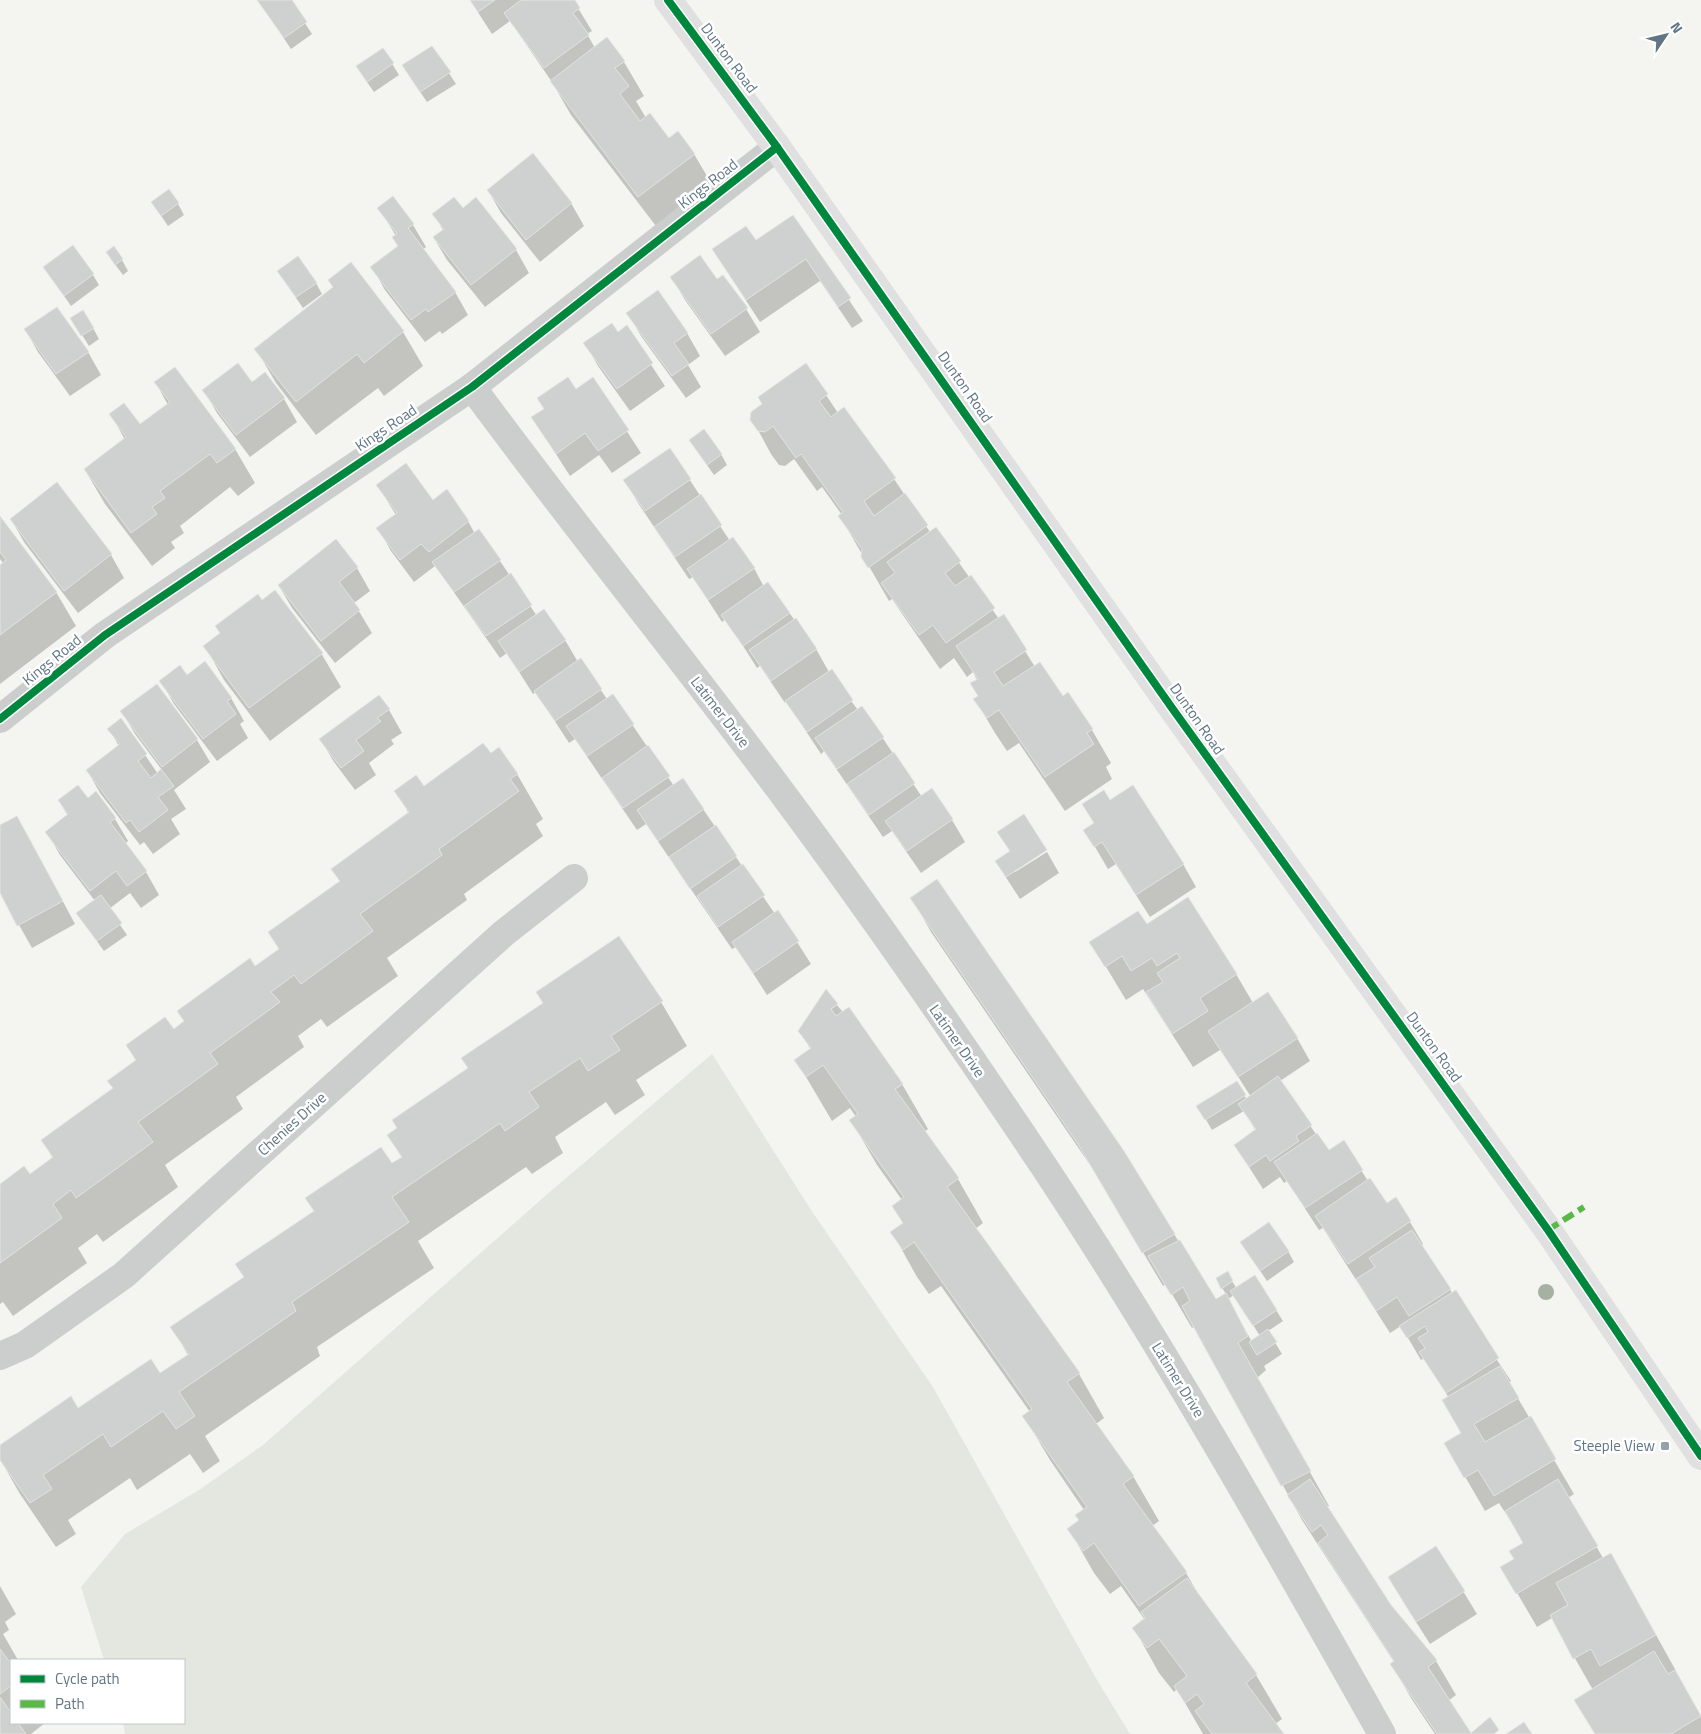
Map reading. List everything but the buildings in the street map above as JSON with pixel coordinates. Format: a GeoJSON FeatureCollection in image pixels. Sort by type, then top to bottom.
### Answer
{"type":"FeatureCollection","features":[{"type":"Feature","properties":{"kind":"street","name":"Dunton Road"},"geometry":{"type":"LineString","coordinates":[[668,0],[778,147],[1172,708],[1548,1230],[1701,1456]]}},
{"type":"Feature","properties":{"kind":"street","name":"Kings Road"},"geometry":{"type":"LineString","coordinates":[[0,719],[105,635],[472,387],[778,147]]}},
{"type":"Feature","properties":{"kind":"street","name":"Latimer Drive"},"geometry":{"type":"LineString","coordinates":[[472,387],[557,502],[780,789],[1044,1167],[1229,1462],[1382,1734]]}},
{"type":"Feature","properties":{"kind":"street","name":"Chenies Drive"},"geometry":{"type":"LineString","coordinates":[[0,1356],[24,1345],[124,1275],[504,933],[574,878]]}},
{"type":"Feature","properties":{"kind":"shaded area"},"geometry":{"type":"Polygon","coordinates":[[[712,1054],[813,1213],[933,1387],[1097,1680],[1130,1734],[125,1734],[123,1724],[185,1724],[185,1659],[104,1659],[81,1587],[125,1534],[199,1490],[263,1445],[552,1190],[712,1054]]]}},
{"type":"Feature","properties":{"kind":"marked path"},"geometry":{"type":"LineString","coordinates":[[1548,1230],[1584,1207]]}},
{"type":"Feature","properties":{"kind":"cycle path"},"geometry":{"type":"LineString","coordinates":[[668,0],[777,147],[1172,708],[1548,1230],[1701,1456]]}},
{"type":"Feature","properties":{"kind":"cycle path"},"geometry":{"type":"LineString","coordinates":[[0,719],[105,635],[472,387],[777,147]]}},
{"type":"Feature","properties":{"kind":"place","name":"Steeple View"},"geometry":{"type":"Point","coordinates":[1665,1446]}}]}
